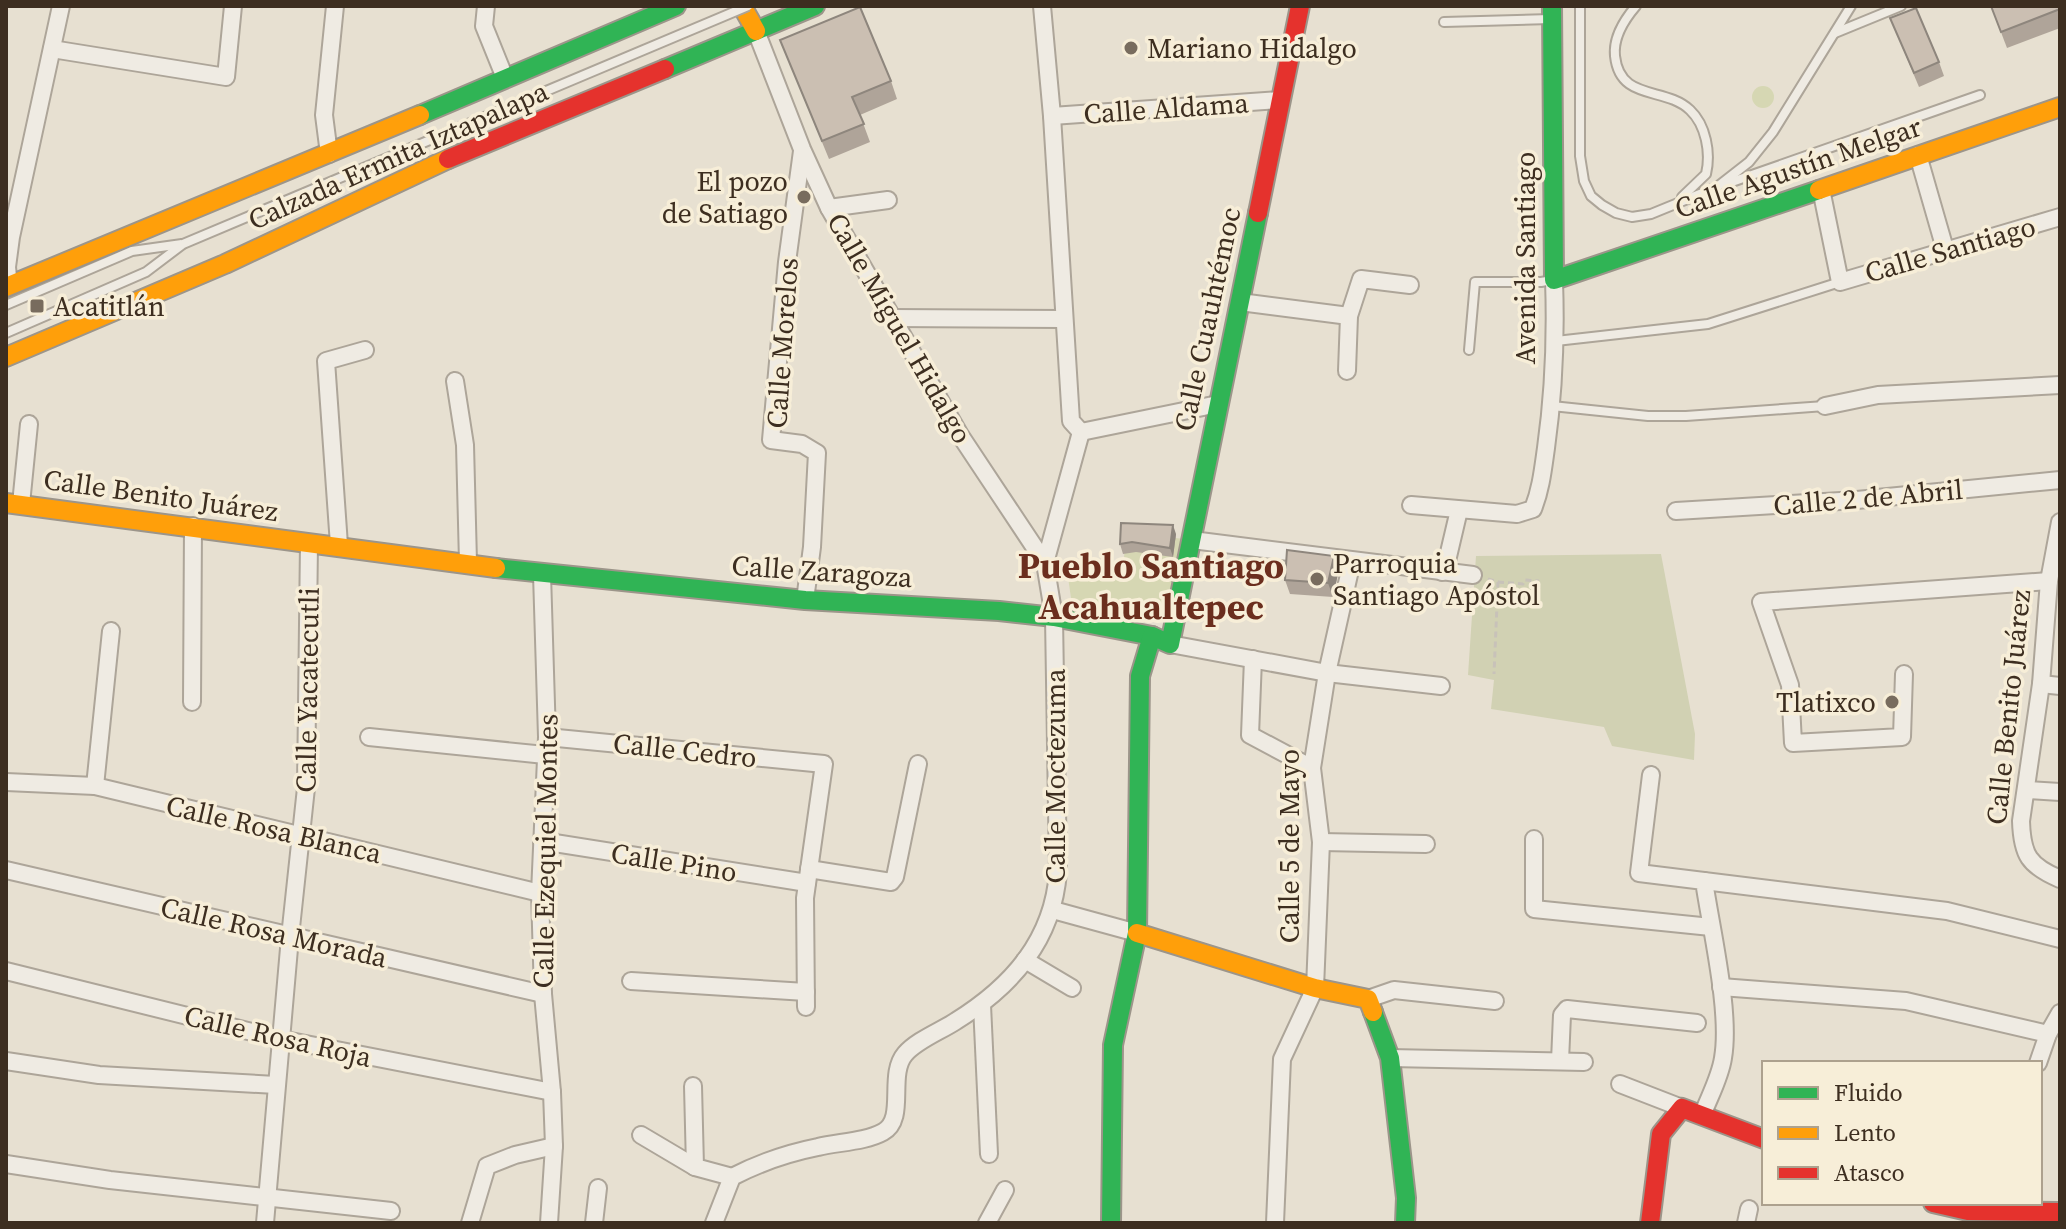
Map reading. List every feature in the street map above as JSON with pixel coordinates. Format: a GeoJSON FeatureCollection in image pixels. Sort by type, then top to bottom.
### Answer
{"type":"FeatureCollection","features":[{"type":"Feature","properties":{"kind":"street"},"geometry":{"type":"LineString","coordinates":[[8,286],[11,237],[61,6]]}},
{"type":"Feature","properties":{"kind":"street"},"geometry":{"type":"LineString","coordinates":[[52,49],[226,77],[233,6]]}},
{"type":"Feature","properties":{"kind":"street"},"geometry":{"type":"LineString","coordinates":[[329,154],[324,115],[335,6]]}},
{"type":"Feature","properties":{"kind":"street"},"geometry":{"type":"LineString","coordinates":[[486,6],[484,26],[505,78]]}},
{"type":"Feature","properties":{"kind":"street","name":"Calzada Ermita Iztapalapa"},"geometry":{"type":"LineString","coordinates":[[8,286],[676,6]]}},
{"type":"Feature","properties":{"kind":"street"},"geometry":{"type":"LineString","coordinates":[[742,6],[756,31]]}},
{"type":"Feature","properties":{"kind":"street","name":"Calzada Ermita Iztapalapa"},"geometry":{"type":"LineString","coordinates":[[6,357],[225,264],[418,172],[815,6]]}},
{"type":"Feature","properties":{"kind":"street"},"geometry":{"type":"LineString","coordinates":[[1042,6],[1071,421],[1081,432]]}},
{"type":"Feature","properties":{"kind":"street","name":"Calle Cuauhtémoc"},"geometry":{"type":"LineString","coordinates":[[1170,644],[1300,6]]}},
{"type":"Feature","properties":{"kind":"street","name":"Avenida Santiago"},"geometry":{"type":"LineString","coordinates":[[1459,510],[1517,514],[1533,509],[1540,493],[1552,406],[1556,341],[1552,13]]}},
{"type":"Feature","properties":{"kind":"street","name":"Calle Miguel Hidalgo"},"geometry":{"type":"LineString","coordinates":[[756,31],[802,149],[829,208],[960,435],[1045,563],[1054,617]]}},
{"type":"Feature","properties":{"kind":"street","name":"Calle Aldama"},"geometry":{"type":"LineString","coordinates":[[1052,116],[1280,100]]}},
{"type":"Feature","properties":{"kind":"street","name":"Calle Agustín Melgar"},"geometry":{"type":"LineString","coordinates":[[1554,280],[2060,107]]}},
{"type":"Feature","properties":{"kind":"street","name":"Calle Morelos"},"geometry":{"type":"LineString","coordinates":[[802,149],[787,262],[771,440],[802,444],[817,453],[812,547],[805,600]]}},
{"type":"Feature","properties":{"kind":"street"},"geometry":{"type":"LineString","coordinates":[[1918,155],[1945,249]]}},
{"type":"Feature","properties":{"kind":"street","name":"Calle Santiago"},"geometry":{"type":"LineString","coordinates":[[1821,189],[1840,282],[2060,217]]}},
{"type":"Feature","properties":{"kind":"street"},"geometry":{"type":"LineString","coordinates":[[829,208],[888,200]]}},
{"type":"Feature","properties":{"kind":"street"},"geometry":{"type":"LineString","coordinates":[[1347,371],[1349,316],[1361,279],[1410,285]]}},
{"type":"Feature","properties":{"kind":"street"},"geometry":{"type":"LineString","coordinates":[[1240,302],[1349,316]]}},
{"type":"Feature","properties":{"kind":"street"},"geometry":{"type":"LineString","coordinates":[[892,318],[1063,319]]}},
{"type":"Feature","properties":{"kind":"street"},"geometry":{"type":"LineString","coordinates":[[339,545],[326,361],[365,350]]}},
{"type":"Feature","properties":{"kind":"street"},"geometry":{"type":"LineString","coordinates":[[455,381],[465,445],[468,562]]}},
{"type":"Feature","properties":{"kind":"street"},"geometry":{"type":"LineString","coordinates":[[1825,406],[1878,395],[2060,385]]}},
{"type":"Feature","properties":{"kind":"street"},"geometry":{"type":"LineString","coordinates":[[1081,432],[1218,404]]}},
{"type":"Feature","properties":{"kind":"street"},"geometry":{"type":"LineString","coordinates":[[14,504],[29,424]]}},
{"type":"Feature","properties":{"kind":"street"},"geometry":{"type":"LineString","coordinates":[[1045,563],[1081,432]]}},
{"type":"Feature","properties":{"kind":"street","name":"Calle 2 de Abril"},"geometry":{"type":"LineString","coordinates":[[1676,511],[1857,500],[2060,480]]}},
{"type":"Feature","properties":{"kind":"street","name":"Calle Benito Juárez"},"geometry":{"type":"LineString","coordinates":[[14,504],[309,543]]}},
{"type":"Feature","properties":{"kind":"street"},"geometry":{"type":"LineString","coordinates":[[1411,505],[1459,510],[1442,572]]}},
{"type":"Feature","properties":{"kind":"street","name":"Calle Benito Juárez"},"geometry":{"type":"LineString","coordinates":[[2060,522],[2049,581],[2041,684],[2021,821],[2022,841],[2028,859],[2043,872],[2060,879]]}},
{"type":"Feature","properties":{"kind":"street"},"geometry":{"type":"LineString","coordinates":[[192,702],[193,526]]}},
{"type":"Feature","properties":{"kind":"street"},"geometry":{"type":"LineString","coordinates":[[1192,540],[1473,575]]}},
{"type":"Feature","properties":{"kind":"street","name":"Calle Zaragoza"},"geometry":{"type":"LineString","coordinates":[[309,543],[542,574],[805,600],[1054,617],[1152,636],[1170,644],[1327,673],[1441,686]]}},
{"type":"Feature","properties":{"kind":"street","name":"Calle Yacatecutli"},"geometry":{"type":"LineString","coordinates":[[265,1223],[306,788],[309,543]]}},
{"type":"Feature","properties":{"kind":"street","name":"Calle 5 de Mayo"},"geometry":{"type":"LineString","coordinates":[[1275,1223],[1282,1059],[1315,988],[1321,842],[1312,768],[1327,673],[1352,561]]}},
{"type":"Feature","properties":{"kind":"street","name":"Calle Ezequiel Montes"},"geometry":{"type":"LineString","coordinates":[[542,574],[547,737],[540,893],[543,994],[554,1146],[549,1223]]}},
{"type":"Feature","properties":{"kind":"street"},"geometry":{"type":"LineString","coordinates":[[1904,674],[1902,737],[1793,743],[1790,685],[1761,602],[2049,581]]}},
{"type":"Feature","properties":{"kind":"street","name":"Calle Moctezuma"},"geometry":{"type":"LineString","coordinates":[[732,1177],[759,1163],[885,1132],[894,1120],[897,1075],[905,1054],[982,1005],[1006,985],[1025,960],[1053,910],[1058,872],[1054,617]]}},
{"type":"Feature","properties":{"kind":"street"},"geometry":{"type":"LineString","coordinates":[[95,786],[111,631]]}},
{"type":"Feature","properties":{"kind":"street"},"geometry":{"type":"LineString","coordinates":[[1111,1223],[1113,1045],[1137,933],[1140,676],[1152,636]]}},
{"type":"Feature","properties":{"kind":"street"},"geometry":{"type":"LineString","coordinates":[[1253,659],[1250,735],[1312,768]]}},
{"type":"Feature","properties":{"kind":"street"},"geometry":{"type":"LineString","coordinates":[[2041,684],[2060,686]]}},
{"type":"Feature","properties":{"kind":"street"},"geometry":{"type":"LineString","coordinates":[[369,737],[545,755]]}},
{"type":"Feature","properties":{"kind":"street","name":"Calle Cedro"},"geometry":{"type":"LineString","coordinates":[[547,737],[824,764],[808,876]]}},
{"type":"Feature","properties":{"kind":"street","name":"Calle Pino"},"geometry":{"type":"LineString","coordinates":[[542,841],[808,876],[891,882],[895,877],[918,764]]}},
{"type":"Feature","properties":{"kind":"street"},"geometry":{"type":"LineString","coordinates":[[1651,775],[1639,873],[1947,911],[2060,939]]}},
{"type":"Feature","properties":{"kind":"street","name":"Calle Rosa Blanca"},"geometry":{"type":"LineString","coordinates":[[6,782],[95,786],[540,893]]}},
{"type":"Feature","properties":{"kind":"street"},"geometry":{"type":"LineString","coordinates":[[2026,790],[2060,792]]}},
{"type":"Feature","properties":{"kind":"street"},"geometry":{"type":"LineString","coordinates":[[1534,839],[1534,909],[1711,927]]}},
{"type":"Feature","properties":{"kind":"street"},"geometry":{"type":"LineString","coordinates":[[1321,842],[1426,844]]}},
{"type":"Feature","properties":{"kind":"street","name":"Calle Rosa Morada"},"geometry":{"type":"LineString","coordinates":[[6,870],[543,994]]}},
{"type":"Feature","properties":{"kind":"street"},"geometry":{"type":"LineString","coordinates":[[631,981],[806,1000],[808,876]]}},
{"type":"Feature","properties":{"kind":"street"},"geometry":{"type":"LineString","coordinates":[[1702,1116],[1723,1059],[1725,1034],[1721,987],[1704,881]]}},
{"type":"Feature","properties":{"kind":"street"},"geometry":{"type":"LineString","coordinates":[[1053,910],[1315,988],[1368,999],[1394,990],[1495,1001]]}},
{"type":"Feature","properties":{"kind":"street"},"geometry":{"type":"LineString","coordinates":[[1025,960],[1072,988]]}},
{"type":"Feature","properties":{"kind":"street","name":"Calle Rosa Roja"},"geometry":{"type":"LineString","coordinates":[[6,971],[280,1039],[552,1092]]}},
{"type":"Feature","properties":{"kind":"street"},"geometry":{"type":"LineString","coordinates":[[1721,987],[1906,1001],[2048,1034]]}},
{"type":"Feature","properties":{"kind":"street"},"geometry":{"type":"LineString","coordinates":[[1368,999],[1390,1058],[1406,1198],[1405,1223]]}},
{"type":"Feature","properties":{"kind":"street"},"geometry":{"type":"LineString","coordinates":[[982,1005],[989,1154]]}},
{"type":"Feature","properties":{"kind":"street"},"geometry":{"type":"LineString","coordinates":[[1560,1061],[1562,1015],[1567,1009],[1697,1023]]}},
{"type":"Feature","properties":{"kind":"street"},"geometry":{"type":"LineString","coordinates":[[2039,1061],[2048,1034],[2060,1013]]}},
{"type":"Feature","properties":{"kind":"street"},"geometry":{"type":"LineString","coordinates":[[1390,1058],[1584,1062]]}},
{"type":"Feature","properties":{"kind":"street"},"geometry":{"type":"LineString","coordinates":[[6,1061],[99,1075],[276,1085]]}},
{"type":"Feature","properties":{"kind":"street"},"geometry":{"type":"LineString","coordinates":[[1620,1084],[1762,1138]]}},
{"type":"Feature","properties":{"kind":"street"},"geometry":{"type":"LineString","coordinates":[[693,1086],[695,1167]]}},
{"type":"Feature","properties":{"kind":"street"},"geometry":{"type":"LineString","coordinates":[[1650,1223],[1661,1134],[1682,1108]]}},
{"type":"Feature","properties":{"kind":"street"},"geometry":{"type":"LineString","coordinates":[[641,1135],[695,1167],[732,1177],[714,1223]]}},
{"type":"Feature","properties":{"kind":"street"},"geometry":{"type":"LineString","coordinates":[[470,1223],[487,1166],[515,1155],[554,1146]]}},
{"type":"Feature","properties":{"kind":"street"},"geometry":{"type":"LineString","coordinates":[[6,1164],[110,1180],[391,1211]]}},
{"type":"Feature","properties":{"kind":"street"},"geometry":{"type":"LineString","coordinates":[[594,1223],[598,1188]]}},
{"type":"Feature","properties":{"kind":"street"},"geometry":{"type":"LineString","coordinates":[[987,1223],[1005,1190]]}},
{"type":"Feature","properties":{"kind":"street"},"geometry":{"type":"LineString","coordinates":[[1942,1205],[1968,1211],[2020,1215],[2060,1212]]}},
{"type":"Feature","properties":{"kind":"lane"},"geometry":{"type":"LineString","coordinates":[[6,333],[146,272],[183,244],[748,6]]}},
{"type":"Feature","properties":{"kind":"lane"},"geometry":{"type":"LineString","coordinates":[[1580,6],[1580,156],[1584,181],[1591,196],[1616,213],[1632,217],[1651,214],[1717,187],[1980,95]]}},
{"type":"Feature","properties":{"kind":"lane"},"geometry":{"type":"LineString","coordinates":[[1636,6],[1616,37],[1614,50],[1620,74],[1643,92],[1681,103],[1692,112],[1708,147],[1709,161],[1701,181],[1667,207]]}},
{"type":"Feature","properties":{"kind":"lane"},"geometry":{"type":"LineString","coordinates":[[1717,187],[1763,147],[1851,6]]}},
{"type":"Feature","properties":{"kind":"lane"},"geometry":{"type":"LineString","coordinates":[[1835,33],[1901,6]]}},
{"type":"Feature","properties":{"kind":"lane"},"geometry":{"type":"LineString","coordinates":[[1444,22],[1537,22],[1552,13]]}},
{"type":"Feature","properties":{"kind":"lane"},"geometry":{"type":"LineString","coordinates":[[6,305],[132,251],[183,244]]}},
{"type":"Feature","properties":{"kind":"lane"},"geometry":{"type":"LineString","coordinates":[[1469,350],[1475,282],[1554,280]]}},
{"type":"Feature","properties":{"kind":"lane","name":"Calle Santiago"},"geometry":{"type":"LineString","coordinates":[[1556,341],[1708,324],[1840,282]]}},
{"type":"Feature","properties":{"kind":"lane"},"geometry":{"type":"LineString","coordinates":[[1552,406],[1648,416],[1825,406]]}},
{"type":"Feature","properties":{"kind":"path"},"geometry":{"type":"LineString","coordinates":[[1473,575],[1498,582],[1523,584],[1525,580],[1539,581]]}},
{"type":"Feature","properties":{"kind":"path"},"geometry":{"type":"LineString","coordinates":[[1494,674],[1498,582]]}},
{"type":"Feature","properties":{"kind":"green space"},"geometry":{"type":"Polygon","coordinates":[[[1759,86],[1767,86],[1774,97],[1767,108],[1759,108],[1752,101],[1752,93],[1759,86]]]}},
{"type":"Feature","properties":{"kind":"green space"},"geometry":{"type":"Polygon","coordinates":[[[1126,533],[1185,539],[1166,621],[1073,612],[1066,563],[1123,570],[1126,533]]]}},
{"type":"Feature","properties":{"kind":"green space"},"geometry":{"type":"Polygon","coordinates":[[[1661,554],[1695,734],[1694,760],[1612,746],[1604,727],[1491,709],[1494,680],[1468,675],[1476,556],[1661,554]]]}},
{"type":"Feature","properties":{"kind":"building"},"geometry":{"type":"Polygon","coordinates":[[[1991,6],[2060,6],[2060,9],[2001,32],[1991,6]]]}},
{"type":"Feature","properties":{"kind":"building"},"geometry":{"type":"Polygon","coordinates":[[[860,7],[891,81],[852,97],[864,124],[822,141],[780,40],[860,7]]]}},
{"type":"Feature","properties":{"kind":"building"},"geometry":{"type":"Polygon","coordinates":[[[1916,8],[1939,62],[1914,73],[1890,18],[1916,8]]]}},
{"type":"Feature","properties":{"kind":"building"},"geometry":{"type":"Polygon","coordinates":[[[1121,523],[1173,525],[1170,548],[1132,542],[1120,544],[1121,523]]]}},
{"type":"Feature","properties":{"kind":"building"},"geometry":{"type":"Polygon","coordinates":[[[1287,550],[1334,556],[1328,583],[1285,580],[1287,550]]]}},
{"type":"Feature","properties":{"kind":"traffic: fast"},"geometry":{"type":"LineString","coordinates":[[420,115],[676,6]]}},
{"type":"Feature","properties":{"kind":"traffic: fast"},"geometry":{"type":"LineString","coordinates":[[665,69],[815,6]]}},
{"type":"Feature","properties":{"kind":"traffic: fast"},"geometry":{"type":"LineString","coordinates":[[1552,6],[1554,280],[1819,190]]}},
{"type":"Feature","properties":{"kind":"traffic: fast"},"geometry":{"type":"LineString","coordinates":[[496,568],[805,600],[1054,617],[1152,636],[1170,644],[1258,213]]}},
{"type":"Feature","properties":{"kind":"traffic: fast"},"geometry":{"type":"LineString","coordinates":[[1111,1223],[1113,1045],[1137,933],[1140,676],[1152,636]]}},
{"type":"Feature","properties":{"kind":"traffic: fast"},"geometry":{"type":"LineString","coordinates":[[1373,1012],[1390,1058],[1406,1198],[1405,1223]]}},
{"type":"Feature","properties":{"kind":"traffic: slow"},"geometry":{"type":"LineString","coordinates":[[742,6],[756,31]]}},
{"type":"Feature","properties":{"kind":"traffic: slow"},"geometry":{"type":"LineString","coordinates":[[1819,190],[2060,107]]}},
{"type":"Feature","properties":{"kind":"traffic: slow"},"geometry":{"type":"LineString","coordinates":[[6,287],[420,115]]}},
{"type":"Feature","properties":{"kind":"traffic: slow"},"geometry":{"type":"LineString","coordinates":[[6,357],[225,264],[448,159]]}},
{"type":"Feature","properties":{"kind":"traffic: slow"},"geometry":{"type":"LineString","coordinates":[[6,503],[496,568]]}},
{"type":"Feature","properties":{"kind":"traffic: slow"},"geometry":{"type":"LineString","coordinates":[[1137,933],[1315,988],[1368,999],[1373,1012]]}},
{"type":"Feature","properties":{"kind":"traffic: jam"},"geometry":{"type":"LineString","coordinates":[[1258,213],[1300,6]]}},
{"type":"Feature","properties":{"kind":"traffic: jam"},"geometry":{"type":"LineString","coordinates":[[448,159],[665,69]]}},
{"type":"Feature","properties":{"kind":"traffic: jam"},"geometry":{"type":"LineString","coordinates":[[1650,1223],[1661,1134],[1682,1108],[1762,1138]]}},
{"type":"Feature","properties":{"kind":"traffic: jam"},"geometry":{"type":"LineString","coordinates":[[1942,1205],[1968,1211],[2060,1212]]}},
{"type":"Feature","properties":{"kind":"place","name":"Mariano Hidalgo"},"geometry":{"type":"Point","coordinates":[1131,48]}},
{"type":"Feature","properties":{"kind":"place","name":"El pozo de Satiago"},"geometry":{"type":"Point","coordinates":[804,197]}},
{"type":"Feature","properties":{"kind":"place","name":"Acatitlán"},"geometry":{"type":"Point","coordinates":[37,306]}},
{"type":"Feature","properties":{"kind":"place","name":"Parroquia Santiago Apóstol"},"geometry":{"type":"Point","coordinates":[1317,579]}},
{"type":"Feature","properties":{"kind":"place","name":"Tlatixco"},"geometry":{"type":"Point","coordinates":[1892,702]}},
{"type":"Feature","properties":{"kind":"district","name":"Pueblo Santiago Acahualtepec"},"geometry":{"type":"Point","coordinates":[1151,586]}}]}
